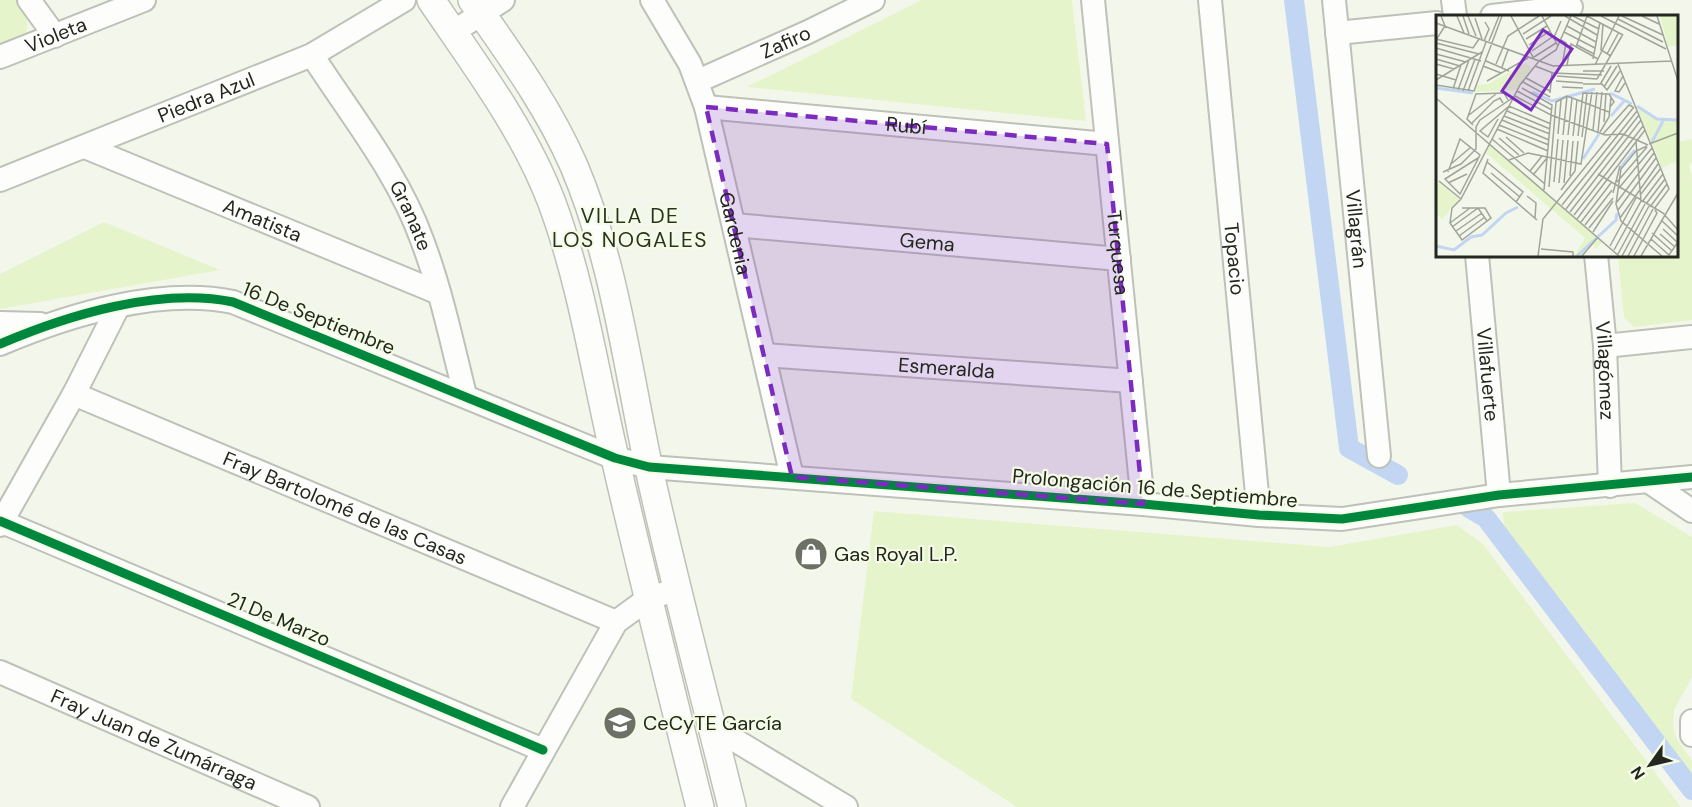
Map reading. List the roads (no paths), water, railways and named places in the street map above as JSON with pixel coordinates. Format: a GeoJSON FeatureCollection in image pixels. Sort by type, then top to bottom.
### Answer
{"type":"FeatureCollection","features":[{"type":"Feature","properties":{"kind":"main road"},"geometry":{"type":"LineString","coordinates":[[431,0],[529,151],[552,202],[573,269],[615,458],[700,807]]}},
{"type":"Feature","properties":{"kind":"main road"},"geometry":{"type":"LineString","coordinates":[[485,4],[558,131],[586,196],[606,264],[649,467],[732,807]]}},
{"type":"Feature","properties":{"kind":"street"},"geometry":{"type":"LineString","coordinates":[[29,0],[55,36]]}},
{"type":"Feature","properties":{"kind":"street","name":"Violeta"},"geometry":{"type":"LineString","coordinates":[[0,57],[144,0]]}},
{"type":"Feature","properties":{"kind":"street","name":"Piedra Azul"},"geometry":{"type":"LineString","coordinates":[[0,180],[312,55],[404,0]]}},
{"type":"Feature","properties":{"kind":"street","name":"Gardenia"},"geometry":{"type":"LineString","coordinates":[[652,0],[698,81],[706,107],[792,477]]}},
{"type":"Feature","properties":{"kind":"street","name":"Zafiro"},"geometry":{"type":"LineString","coordinates":[[698,81],[873,0]]}},
{"type":"Feature","properties":{"kind":"street","name":"Turquesa"},"geometry":{"type":"LineString","coordinates":[[1092,0],[1143,504]]}},
{"type":"Feature","properties":{"kind":"street","name":"Topacio"},"geometry":{"type":"LineString","coordinates":[[1210,0],[1259,515]]}},
{"type":"Feature","properties":{"kind":"street","name":"Villagrán"},"geometry":{"type":"LineString","coordinates":[[1334,0],[1379,456]]}},
{"type":"Feature","properties":{"kind":"street"},"geometry":{"type":"LineString","coordinates":[[1453,0],[1455,15]]}},
{"type":"Feature","properties":{"kind":"street"},"geometry":{"type":"LineString","coordinates":[[453,32],[485,4]]}},
{"type":"Feature","properties":{"kind":"street"},"geometry":{"type":"LineString","coordinates":[[1502,15],[1571,8]]}},
{"type":"Feature","properties":{"kind":"street"},"geometry":{"type":"LineString","coordinates":[[1337,33],[1436,23]]}},
{"type":"Feature","properties":{"kind":"street","name":"Granate"},"geometry":{"type":"LineString","coordinates":[[312,55],[378,156],[422,239],[439,293],[465,395]]}},
{"type":"Feature","properties":{"kind":"street","name":"Rubí"},"geometry":{"type":"LineString","coordinates":[[706,107],[1107,144]]}},
{"type":"Feature","properties":{"kind":"street","name":"Amatista"},"geometry":{"type":"LineString","coordinates":[[85,147],[439,293]]}},
{"type":"Feature","properties":{"kind":"street","name":"Gema"},"geometry":{"type":"LineString","coordinates":[[734,225],[1119,259]]}},
{"type":"Feature","properties":{"kind":"street","name":"Villafuerte"},"geometry":{"type":"LineString","coordinates":[[1477,256],[1499,495]]}},
{"type":"Feature","properties":{"kind":"street","name":"Villagómez"},"geometry":{"type":"LineString","coordinates":[[1596,256],[1605,346],[1610,486]]}},
{"type":"Feature","properties":{"kind":"street","name":"16 De Septiembre"},"geometry":{"type":"LineString","coordinates":[[0,344],[47,324],[118,307],[166,299],[207,296],[233,302],[615,458]]}},
{"type":"Feature","properties":{"kind":"street"},"geometry":{"type":"LineString","coordinates":[[1,523],[74,394],[118,307]]}},
{"type":"Feature","properties":{"kind":"street","name":"16 De Septiembre"},"geometry":{"type":"LineString","coordinates":[[0,323],[47,324]]}},
{"type":"Feature","properties":{"kind":"street"},"geometry":{"type":"LineString","coordinates":[[1605,346],[1692,337]]}},
{"type":"Feature","properties":{"kind":"street","name":"Esmeralda"},"geometry":{"type":"LineString","coordinates":[[764,355],[1131,381]]}},
{"type":"Feature","properties":{"kind":"street","name":"Fray Bartolomé de las Casas"},"geometry":{"type":"LineString","coordinates":[[74,394],[616,622]]}},
{"type":"Feature","properties":{"kind":"street","name":"Prolongación 16 de Septiembre"},"geometry":{"type":"LineString","coordinates":[[615,458],[649,467],[1143,504],[1259,515],[1342,519],[1499,495],[1651,483],[1692,477]]}},
{"type":"Feature","properties":{"kind":"street"},"geometry":{"type":"LineString","coordinates":[[1651,483],[1692,511]]}},
{"type":"Feature","properties":{"kind":"street","name":"21 De Marzo"},"geometry":{"type":"LineString","coordinates":[[1,523],[543,750]]}},
{"type":"Feature","properties":{"kind":"street"},"geometry":{"type":"LineString","coordinates":[[512,807],[616,622],[649,597],[679,589]]}},
{"type":"Feature","properties":{"kind":"street","name":"Fray Juan de Zumárraga"},"geometry":{"type":"LineString","coordinates":[[0,672],[308,807]]}},
{"type":"Feature","properties":{"kind":"street"},"geometry":{"type":"LineString","coordinates":[[1692,721],[1692,735]]}},
{"type":"Feature","properties":{"kind":"street"},"geometry":{"type":"LineString","coordinates":[[713,727],[846,807]]}},
{"type":"Feature","properties":{"kind":"waterway"},"geometry":{"type":"LineString","coordinates":[[1294,0],[1349,448],[1398,475]]}},
{"type":"Feature","properties":{"kind":"waterway"},"geometry":{"type":"LineString","coordinates":[[1469,508],[1486,518],[1692,790]]}},
{"type":"Feature","properties":{"kind":"place","name":"Gas Royal L.P."},"geometry":{"type":"Point","coordinates":[811,554]}},
{"type":"Feature","properties":{"kind":"place","name":"CeCyTE García"},"geometry":{"type":"Point","coordinates":[620,723]}},
{"type":"Feature","properties":{"kind":"district","name":"VILLA DE LOS NOGALES"},"geometry":{"type":"Point","coordinates":[630,228]}}]}
